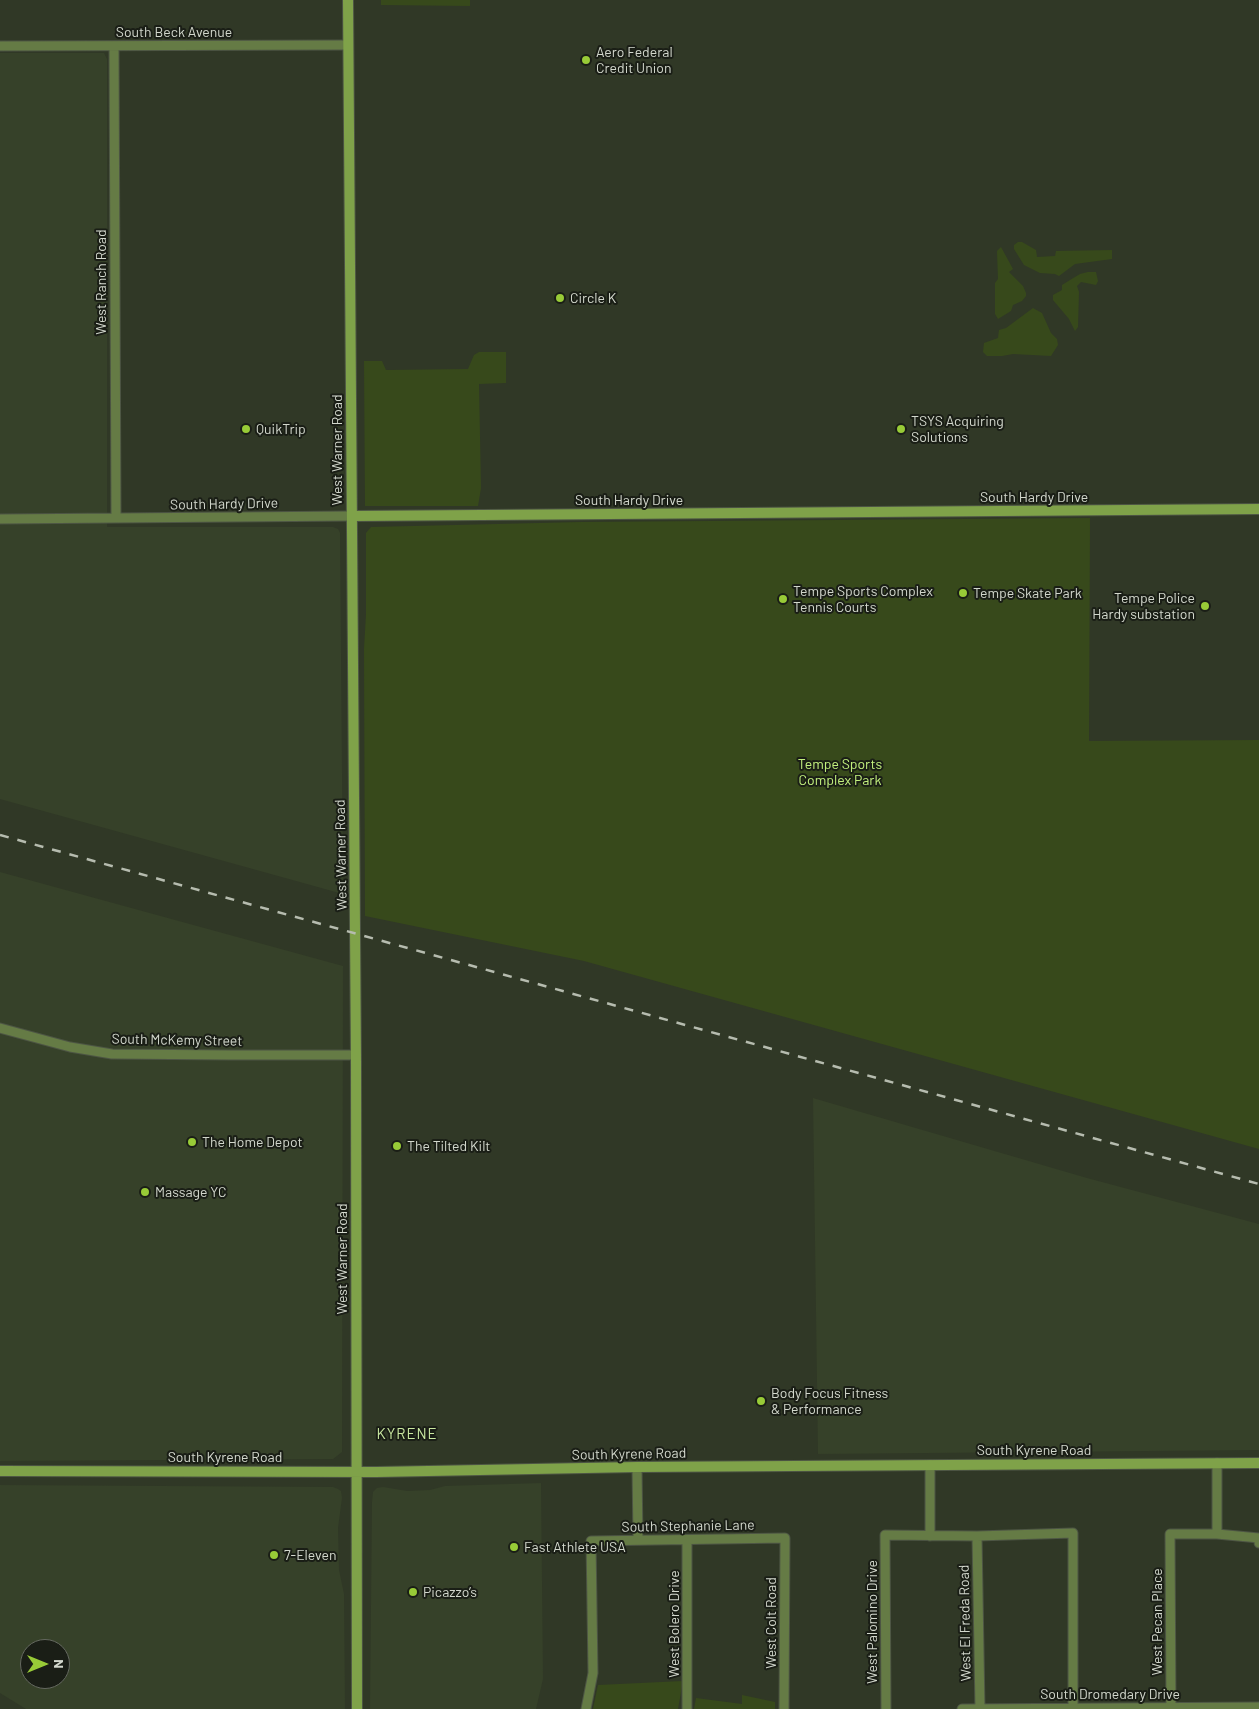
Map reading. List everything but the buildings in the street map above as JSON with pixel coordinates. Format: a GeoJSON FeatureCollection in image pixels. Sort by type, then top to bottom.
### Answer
{"type":"FeatureCollection","features":[{"type":"Feature","properties":{"kind":"main road","name":"West Warner Road"},"geometry":{"type":"LineString","coordinates":[[348,0],[356,1055],[357,1709]]}},
{"type":"Feature","properties":{"kind":"main road","name":"South Hardy Drive"},"geometry":{"type":"LineString","coordinates":[[352,516],[1259,508]]}},
{"type":"Feature","properties":{"kind":"main road","name":"South Kyrene Road"},"geometry":{"type":"LineString","coordinates":[[0,1471],[356,1472],[637,1467],[1259,1463]]}},
{"type":"Feature","properties":{"kind":"street","name":"South Beck Avenue"},"geometry":{"type":"LineString","coordinates":[[0,46],[348,45]]}},
{"type":"Feature","properties":{"kind":"street","name":"West Ranch Road"},"geometry":{"type":"LineString","coordinates":[[114,46],[116,518]]}},
{"type":"Feature","properties":{"kind":"street","name":"South Hardy Drive"},"geometry":{"type":"LineString","coordinates":[[0,519],[352,516]]}},
{"type":"Feature","properties":{"kind":"street","name":"South McKemy Street"},"geometry":{"type":"LineString","coordinates":[[0,1028],[70,1047],[112,1054],[231,1056],[356,1055]]}},
{"type":"Feature","properties":{"kind":"street"},"geometry":{"type":"LineString","coordinates":[[1217,1463],[1217,1534],[1259,1538],[1259,1543]]}},
{"type":"Feature","properties":{"kind":"street"},"geometry":{"type":"LineString","coordinates":[[930,1465],[930,1536],[1073,1533],[1073,1709]]}},
{"type":"Feature","properties":{"kind":"street"},"geometry":{"type":"LineString","coordinates":[[637,1467],[638,1540]]}},
{"type":"Feature","properties":{"kind":"street","name":"West Pecan Place"},"geometry":{"type":"LineString","coordinates":[[1171,1708],[1170,1534],[1217,1534]]}},
{"type":"Feature","properties":{"kind":"street","name":"West Palomino Drive"},"geometry":{"type":"LineString","coordinates":[[886,1709],[885,1535],[930,1536]]}},
{"type":"Feature","properties":{"kind":"street","name":"West El Freda Road"},"geometry":{"type":"LineString","coordinates":[[978,1536],[980,1709]]}},
{"type":"Feature","properties":{"kind":"street","name":"South Stephanie Lane"},"geometry":{"type":"LineString","coordinates":[[586,1709],[593,1672],[591,1541],[785,1538]]}},
{"type":"Feature","properties":{"kind":"street","name":"West Colt Road"},"geometry":{"type":"LineString","coordinates":[[784,1709],[785,1538]]}},
{"type":"Feature","properties":{"kind":"street","name":"West Bolero Drive"},"geometry":{"type":"LineString","coordinates":[[687,1709],[688,1540]]}},
{"type":"Feature","properties":{"kind":"street","name":"South Dromedary Drive"},"geometry":{"type":"LineString","coordinates":[[962,1709],[1259,1707]]}},
{"type":"Feature","properties":{"kind":"shaded area"},"geometry":{"type":"Polygon","coordinates":[[[0,53],[104,53],[107,59],[107,527],[333,527],[338,529],[340,533],[343,894],[0,799],[0,53]]]}},
{"type":"Feature","properties":{"kind":"shaded area"},"geometry":{"type":"Polygon","coordinates":[[[0,872],[343,966],[342,1452],[333,1459],[0,1461],[0,872]]]}},
{"type":"Feature","properties":{"kind":"shaded area"},"geometry":{"type":"Polygon","coordinates":[[[813,1098],[1087,1178],[1259,1224],[1259,1450],[818,1454],[813,1098]]]}},
{"type":"Feature","properties":{"kind":"shaded area"},"geometry":{"type":"Polygon","coordinates":[[[541,1483],[543,1679],[536,1709],[370,1709],[373,1492],[377,1488],[383,1487],[407,1491],[430,1490],[445,1486],[541,1483]]]}},
{"type":"Feature","properties":{"kind":"shaded area"},"geometry":{"type":"Polygon","coordinates":[[[0,1485],[333,1487],[341,1491],[342,1498],[338,1528],[339,1570],[344,1594],[345,1709],[26,1709],[0,1693],[0,1485]]]}},
{"type":"Feature","properties":{"kind":"green space"},"geometry":{"type":"Polygon","coordinates":[[[381,0],[470,0],[470,6],[381,5],[381,0]]]}},
{"type":"Feature","properties":{"kind":"green space"},"geometry":{"type":"Polygon","coordinates":[[[1022,242],[1036,250],[1037,257],[1055,256],[1056,251],[1112,250],[1112,259],[1075,264],[1059,276],[1040,273],[1024,265],[1014,249],[1014,245],[1022,242]]]}},
{"type":"Feature","properties":{"kind":"green space"},"geometry":{"type":"Polygon","coordinates":[[[1001,247],[1013,269],[1009,272],[1023,286],[1026,296],[1022,301],[1013,305],[1011,311],[998,319],[995,314],[995,283],[998,279],[997,251],[1001,247]]]}},
{"type":"Feature","properties":{"kind":"green space"},"geometry":{"type":"Polygon","coordinates":[[[1096,272],[1098,281],[1096,285],[1081,282],[1077,286],[1079,292],[1078,327],[1075,331],[1069,319],[1053,300],[1053,295],[1062,290],[1062,285],[1080,274],[1096,272]]]}},
{"type":"Feature","properties":{"kind":"green space"},"geometry":{"type":"Polygon","coordinates":[[[1033,308],[1042,313],[1051,333],[1057,339],[1058,345],[1051,356],[1013,354],[987,356],[983,352],[984,343],[998,338],[999,330],[1006,328],[1033,308]]]}},
{"type":"Feature","properties":{"kind":"green space"},"geometry":{"type":"Polygon","coordinates":[[[479,352],[506,352],[506,383],[479,384],[481,488],[478,506],[365,506],[364,361],[382,361],[386,370],[468,369],[474,355],[479,352]]]}},
{"type":"Feature","properties":{"kind":"green space","name":"Tempe Sports Complex Park"},"geometry":{"type":"Polygon","coordinates":[[[1090,518],[1089,741],[1259,740],[1259,1149],[584,961],[365,916],[364,649],[366,533],[371,527],[581,522],[1090,518]]]}},
{"type":"Feature","properties":{"kind":"green space"},"geometry":{"type":"Polygon","coordinates":[[[683,1681],[678,1709],[593,1709],[598,1685],[683,1681]]]}},
{"type":"Feature","properties":{"kind":"green space"},"geometry":{"type":"Polygon","coordinates":[[[742,1695],[775,1702],[775,1709],[694,1709],[696,1698],[742,1704],[742,1695]]]}},
{"type":"Feature","properties":{"kind":"railway"},"geometry":{"type":"LineString","coordinates":[[0,835],[1259,1184]]}},
{"type":"Feature","properties":{"kind":"place","name":"Aero Federal Credit Union"},"geometry":{"type":"Point","coordinates":[586,60]}},
{"type":"Feature","properties":{"kind":"place","name":"Circle K"},"geometry":{"type":"Point","coordinates":[560,298]}},
{"type":"Feature","properties":{"kind":"place","name":"QuikTrip"},"geometry":{"type":"Point","coordinates":[246,429]}},
{"type":"Feature","properties":{"kind":"place","name":"TSYS Acquiring Solutions"},"geometry":{"type":"Point","coordinates":[901,429]}},
{"type":"Feature","properties":{"kind":"place","name":"Tempe Skate Park"},"geometry":{"type":"Point","coordinates":[963,593]}},
{"type":"Feature","properties":{"kind":"place","name":"Tempe Sports Complex Tennis Courts"},"geometry":{"type":"Point","coordinates":[783,599]}},
{"type":"Feature","properties":{"kind":"place","name":"Tempe Police Hardy substation"},"geometry":{"type":"Point","coordinates":[1205,606]}},
{"type":"Feature","properties":{"kind":"place","name":"The Home Depot"},"geometry":{"type":"Point","coordinates":[192,1142]}},
{"type":"Feature","properties":{"kind":"place","name":"The Tilted Kilt"},"geometry":{"type":"Point","coordinates":[397,1146]}},
{"type":"Feature","properties":{"kind":"place","name":"Massage YC"},"geometry":{"type":"Point","coordinates":[145,1192]}},
{"type":"Feature","properties":{"kind":"place","name":"Body Focus Fitness & Performance"},"geometry":{"type":"Point","coordinates":[761,1401]}},
{"type":"Feature","properties":{"kind":"place","name":"Fast Athlete USA"},"geometry":{"type":"Point","coordinates":[514,1547]}},
{"type":"Feature","properties":{"kind":"place","name":"7-Eleven"},"geometry":{"type":"Point","coordinates":[274,1555]}},
{"type":"Feature","properties":{"kind":"place","name":"Picazzo’s"},"geometry":{"type":"Point","coordinates":[413,1592]}},
{"type":"Feature","properties":{"kind":"district","name":"KYRENE"},"geometry":{"type":"Point","coordinates":[407,1434]}}]}
